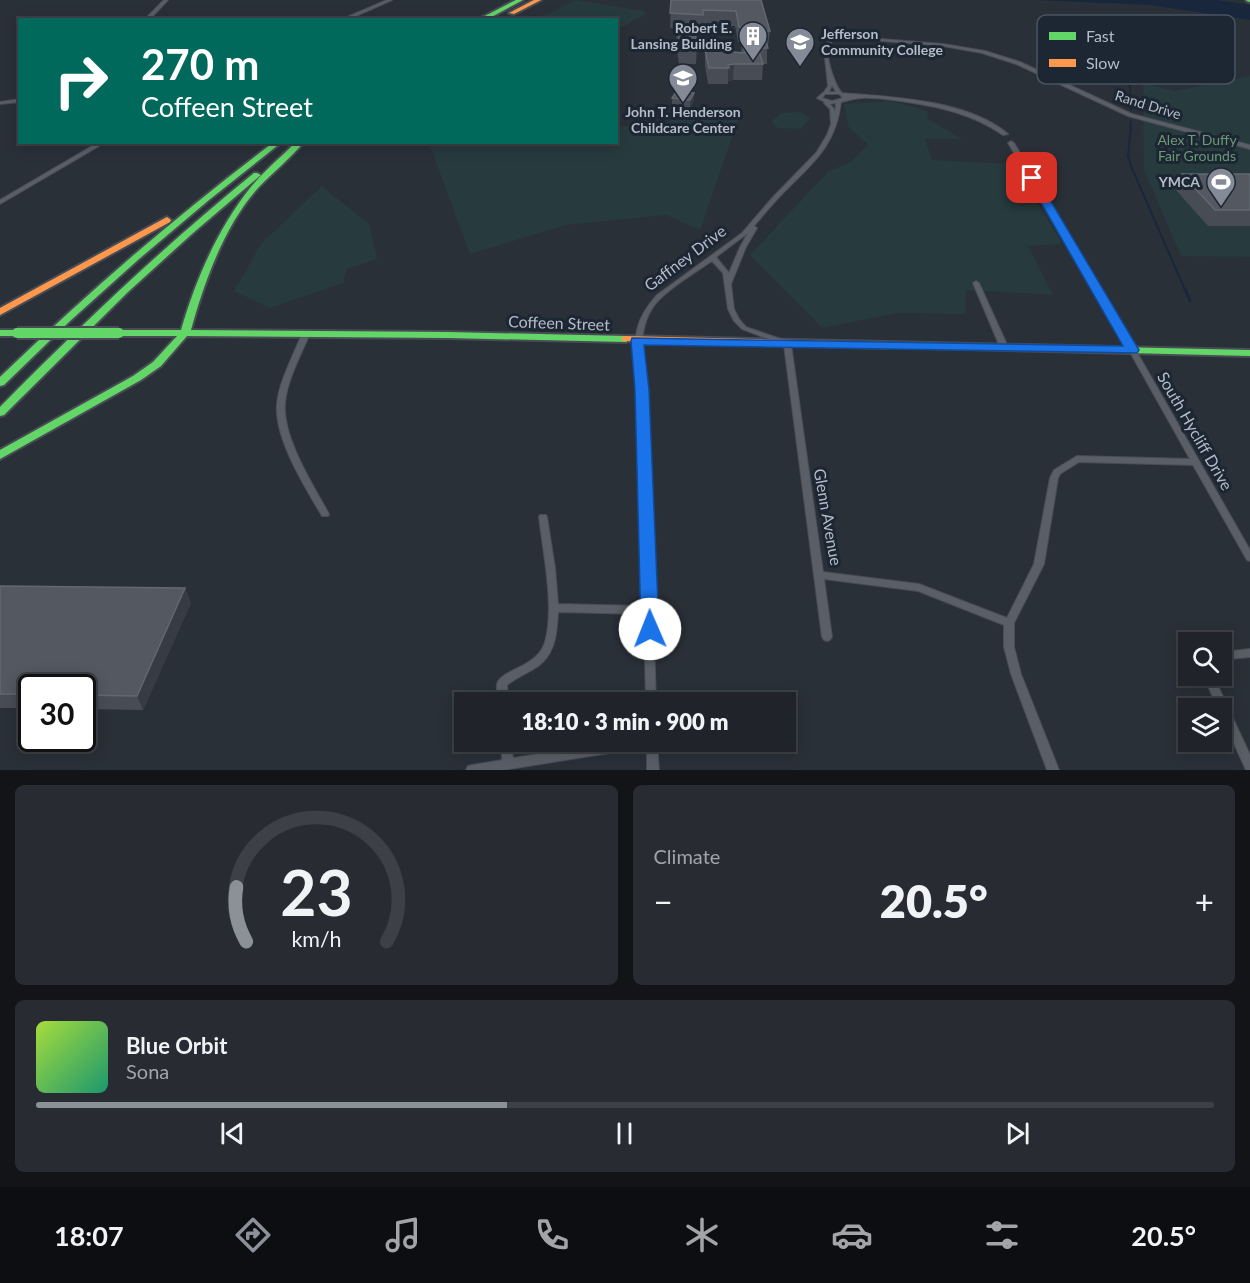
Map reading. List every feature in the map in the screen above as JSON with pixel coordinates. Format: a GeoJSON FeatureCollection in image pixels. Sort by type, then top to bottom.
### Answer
{"type":"FeatureCollection","features":[{"type":"Feature","properties":{"kind":"main road"},"geometry":{"type":"LineString","coordinates":[[484,18],[520,0]]}},
{"type":"Feature","properties":{"kind":"main road"},"geometry":{"type":"LineString","coordinates":[[503,18],[538,0]]}},
{"type":"Feature","properties":{"kind":"main road"},"geometry":{"type":"LineString","coordinates":[[0,383],[136,255],[276,144]]}},
{"type":"Feature","properties":{"kind":"main road"},"geometry":{"type":"LineString","coordinates":[[0,413],[78,333],[159,256],[221,203],[297,144]]}},
{"type":"Feature","properties":{"kind":"main road"},"geometry":{"type":"LineString","coordinates":[[0,455],[137,378],[157,364],[177,344],[185,333],[198,292],[228,224],[254,188],[298,144]]}},
{"type":"Feature","properties":{"kind":"main road"},"geometry":{"type":"LineString","coordinates":[[0,312],[164,222],[233,172],[256,159]]}},
{"type":"Feature","properties":{"kind":"main road","name":"Coffeen Street"},"geometry":{"type":"LineString","coordinates":[[0,333],[306,333],[1250,353]]}},
{"type":"Feature","properties":{"kind":"street"},"geometry":{"type":"LineString","coordinates":[[148,18],[166,0]]}},
{"type":"Feature","properties":{"kind":"street"},"geometry":{"type":"LineString","coordinates":[[347,18],[390,0]]}},
{"type":"Feature","properties":{"kind":"street","name":"Rand Drive"},"geometry":{"type":"LineString","coordinates":[[827,61],[825,53],[833,36],[943,45],[983,52],[1037,72]]}},
{"type":"Feature","properties":{"kind":"street"},"geometry":{"type":"LineString","coordinates":[[827,61],[830,86],[819,96],[832,109],[834,124]]}},
{"type":"Feature","properties":{"kind":"street"},"geometry":{"type":"LineString","coordinates":[[827,61],[841,98]]}},
{"type":"Feature","properties":{"kind":"street","name":"Rand Drive"},"geometry":{"type":"LineString","coordinates":[[1063,84],[1130,115],[1250,147]]}},
{"type":"Feature","properties":{"kind":"street"},"geometry":{"type":"LineString","coordinates":[[826,92],[841,98]]}},
{"type":"Feature","properties":{"kind":"street"},"geometry":{"type":"LineString","coordinates":[[825,101],[867,96],[966,113],[987,120],[1005,134]]}},
{"type":"Feature","properties":{"kind":"street","name":"Gaffney Drive"},"geometry":{"type":"LineString","coordinates":[[651,692],[642,390],[637,341],[642,321],[649,307],[659,296],[713,258],[757,221],[776,197],[818,154],[830,135],[841,98]]}},
{"type":"Feature","properties":{"kind":"street"},"geometry":{"type":"LineString","coordinates":[[0,103],[18,100]]}},
{"type":"Feature","properties":{"kind":"street","name":"South Hycliff Drive"},"geometry":{"type":"LineString","coordinates":[[1011,143],[1250,558]]}},
{"type":"Feature","properties":{"kind":"street"},"geometry":{"type":"LineString","coordinates":[[0,202],[101,144]]}},
{"type":"Feature","properties":{"kind":"street"},"geometry":{"type":"LineString","coordinates":[[728,284],[743,246],[757,221]]}},
{"type":"Feature","properties":{"kind":"street"},"geometry":{"type":"LineString","coordinates":[[713,258],[726,273],[731,309],[736,320],[744,328],[787,344]]}},
{"type":"Feature","properties":{"kind":"street"},"geometry":{"type":"LineString","coordinates":[[976,283],[1004,347]]}},
{"type":"Feature","properties":{"kind":"street"},"geometry":{"type":"LineString","coordinates":[[306,333],[282,401],[280,413],[304,476],[325,514]]}},
{"type":"Feature","properties":{"kind":"street","name":"Glenn Avenue"},"geometry":{"type":"LineString","coordinates":[[787,344],[820,575],[919,588],[1009,623]]}},
{"type":"Feature","properties":{"kind":"street"},"geometry":{"type":"LineString","coordinates":[[1053,770],[1016,675],[1009,648],[1009,623],[1039,564],[1047,505],[1057,472],[1077,459],[1195,462]]}},
{"type":"Feature","properties":{"kind":"street"},"geometry":{"type":"LineString","coordinates":[[503,692],[502,684],[506,679],[532,667],[543,655],[551,640],[553,608],[543,517]]}},
{"type":"Feature","properties":{"kind":"street"},"geometry":{"type":"LineString","coordinates":[[820,575],[827,637]]}},
{"type":"Feature","properties":{"kind":"street"},"geometry":{"type":"LineString","coordinates":[[553,608],[649,610]]}},
{"type":"Feature","properties":{"kind":"street"},"geometry":{"type":"LineString","coordinates":[[1232,655],[1250,653]]}},
{"type":"Feature","properties":{"kind":"street"},"geometry":{"type":"LineString","coordinates":[[1213,686],[1250,767]]}},
{"type":"Feature","properties":{"kind":"street"},"geometry":{"type":"LineString","coordinates":[[507,752],[508,764]]}},
{"type":"Feature","properties":{"kind":"street"},"geometry":{"type":"LineString","coordinates":[[472,770],[583,752]]}},
{"type":"Feature","properties":{"kind":"street"},"geometry":{"type":"LineString","coordinates":[[653,752],[654,770]]}},
{"type":"Feature","properties":{"kind":"green space"},"geometry":{"type":"Polygon","coordinates":[[[576,0],[644,11],[646,14],[618,29],[618,18],[540,18],[576,0]]]}},
{"type":"Feature","properties":{"kind":"green space","name":"Alex T. Duffy Fair Grounds"},"geometry":{"type":"Polygon","coordinates":[[[1250,76],[1250,257],[1181,256],[1144,170],[1143,84],[1175,91],[1210,84],[1235,84],[1235,79],[1250,76]]]}},
{"type":"Feature","properties":{"kind":"green space"},"geometry":{"type":"Polygon","coordinates":[[[890,101],[927,111],[928,119],[962,139],[925,139],[932,160],[1014,164],[1062,244],[1028,246],[1053,295],[966,290],[965,314],[897,313],[822,328],[750,255],[828,172],[852,161],[868,144],[849,128],[844,104],[890,101]]]}},
{"type":"Feature","properties":{"kind":"green space"},"geometry":{"type":"Polygon","coordinates":[[[705,111],[738,120],[700,230],[666,215],[566,225],[470,254],[429,144],[618,144],[618,126],[651,126],[705,111]]]}},
{"type":"Feature","properties":{"kind":"green space"},"geometry":{"type":"Polygon","coordinates":[[[800,112],[811,118],[801,129],[778,128],[771,122],[781,113],[800,112]]]}},
{"type":"Feature","properties":{"kind":"green space"},"geometry":{"type":"Polygon","coordinates":[[[322,186],[369,224],[377,259],[347,269],[343,283],[270,308],[234,291],[261,244],[322,186]]]}},
{"type":"Feature","properties":{"kind":"water"},"geometry":{"type":"Polygon","coordinates":[[[1036,0],[1216,0],[1250,5],[1250,20],[1235,18],[1235,15],[1217,15],[1150,5],[1036,0]]]}},
{"type":"Feature","properties":{"kind":"building"},"geometry":{"type":"Polygon","coordinates":[[[671,0],[761,0],[770,31],[762,31],[768,48],[758,48],[763,64],[734,64],[728,65],[729,68],[709,68],[705,50],[745,53],[742,42],[749,42],[747,27],[739,27],[736,11],[703,10],[703,15],[670,13],[671,0]]]}},
{"type":"Feature","properties":{"kind":"building"},"geometry":{"type":"Polygon","coordinates":[[[677,25],[692,25],[697,45],[680,45],[677,25]]]}},
{"type":"Feature","properties":{"kind":"building"},"geometry":{"type":"Polygon","coordinates":[[[676,92],[694,93],[690,100],[672,98],[676,92]]]}},
{"type":"Feature","properties":{"kind":"building"},"geometry":{"type":"Polygon","coordinates":[[[1182,174],[1250,174],[1250,210],[1215,210],[1182,174]]]}},
{"type":"Feature","properties":{"kind":"building"},"geometry":{"type":"Polygon","coordinates":[[[0,586],[185,588],[137,696],[96,695],[96,674],[18,674],[18,694],[0,694],[0,586]]]}},
{"type":"Feature","properties":{"kind":"waterway"},"geometry":{"type":"LineString","coordinates":[[1127,84],[1130,86],[1131,110]]}},
{"type":"Feature","properties":{"kind":"waterway"},"geometry":{"type":"LineString","coordinates":[[1130,127],[1131,121]]}},
{"type":"Feature","properties":{"kind":"waterway"},"geometry":{"type":"LineString","coordinates":[[1131,126],[1128,156],[1131,166],[1185,290]]}},
{"type":"Feature","properties":{"kind":"waterway"},"geometry":{"type":"LineString","coordinates":[[1185,289],[1190,301]]}},
{"type":"Feature","properties":{"kind":"traffic: fast"},"geometry":{"type":"LineString","coordinates":[[484,18],[520,0]]}},
{"type":"Feature","properties":{"kind":"traffic: fast"},"geometry":{"type":"LineString","coordinates":[[0,383],[135,257],[276,144]]}},
{"type":"Feature","properties":{"kind":"traffic: fast"},"geometry":{"type":"LineString","coordinates":[[0,455],[137,378],[157,364],[185,333],[197,292],[228,224],[254,188],[299,144]]}},
{"type":"Feature","properties":{"kind":"traffic: fast"},"geometry":{"type":"LineString","coordinates":[[0,413],[125,290],[257,175]]}},
{"type":"Feature","properties":{"kind":"traffic: fast"},"geometry":{"type":"LineString","coordinates":[[0,333],[17,333]]}},
{"type":"Feature","properties":{"kind":"traffic: fast"},"geometry":{"type":"LineString","coordinates":[[17,333],[119,333]]}},
{"type":"Feature","properties":{"kind":"traffic: fast"},"geometry":{"type":"LineString","coordinates":[[119,333],[448,335],[626,339]]}},
{"type":"Feature","properties":{"kind":"traffic: fast"},"geometry":{"type":"LineString","coordinates":[[886,345],[1250,353]]}},
{"type":"Feature","properties":{"kind":"traffic: slow"},"geometry":{"type":"LineString","coordinates":[[512,13],[538,0]]}},
{"type":"Feature","properties":{"kind":"traffic: slow"},"geometry":{"type":"LineString","coordinates":[[0,312],[167,220]]}},
{"type":"Feature","properties":{"kind":"traffic: slow"},"geometry":{"type":"LineString","coordinates":[[626,339],[886,345]]}},
{"type":"Feature","properties":{"kind":"place","name":"Robert E. Lansing Building"},"geometry":{"type":"Point","coordinates":[753,62]}},
{"type":"Feature","properties":{"kind":"place","name":"Jefferson Community College"},"geometry":{"type":"Point","coordinates":[800,68]}},
{"type":"Feature","properties":{"kind":"place","name":"John T. Henderson Childcare Center"},"geometry":{"type":"Point","coordinates":[683,104]}},
{"type":"Feature","properties":{"kind":"place","name":"YMCA"},"geometry":{"type":"Point","coordinates":[1221,208]}},
{"type":"Feature","properties":{"kind":"route"},"geometry":{"type":"LineString","coordinates":[[650,629],[642,390],[637,341],[1132,350],[1032,178]]}}]}
